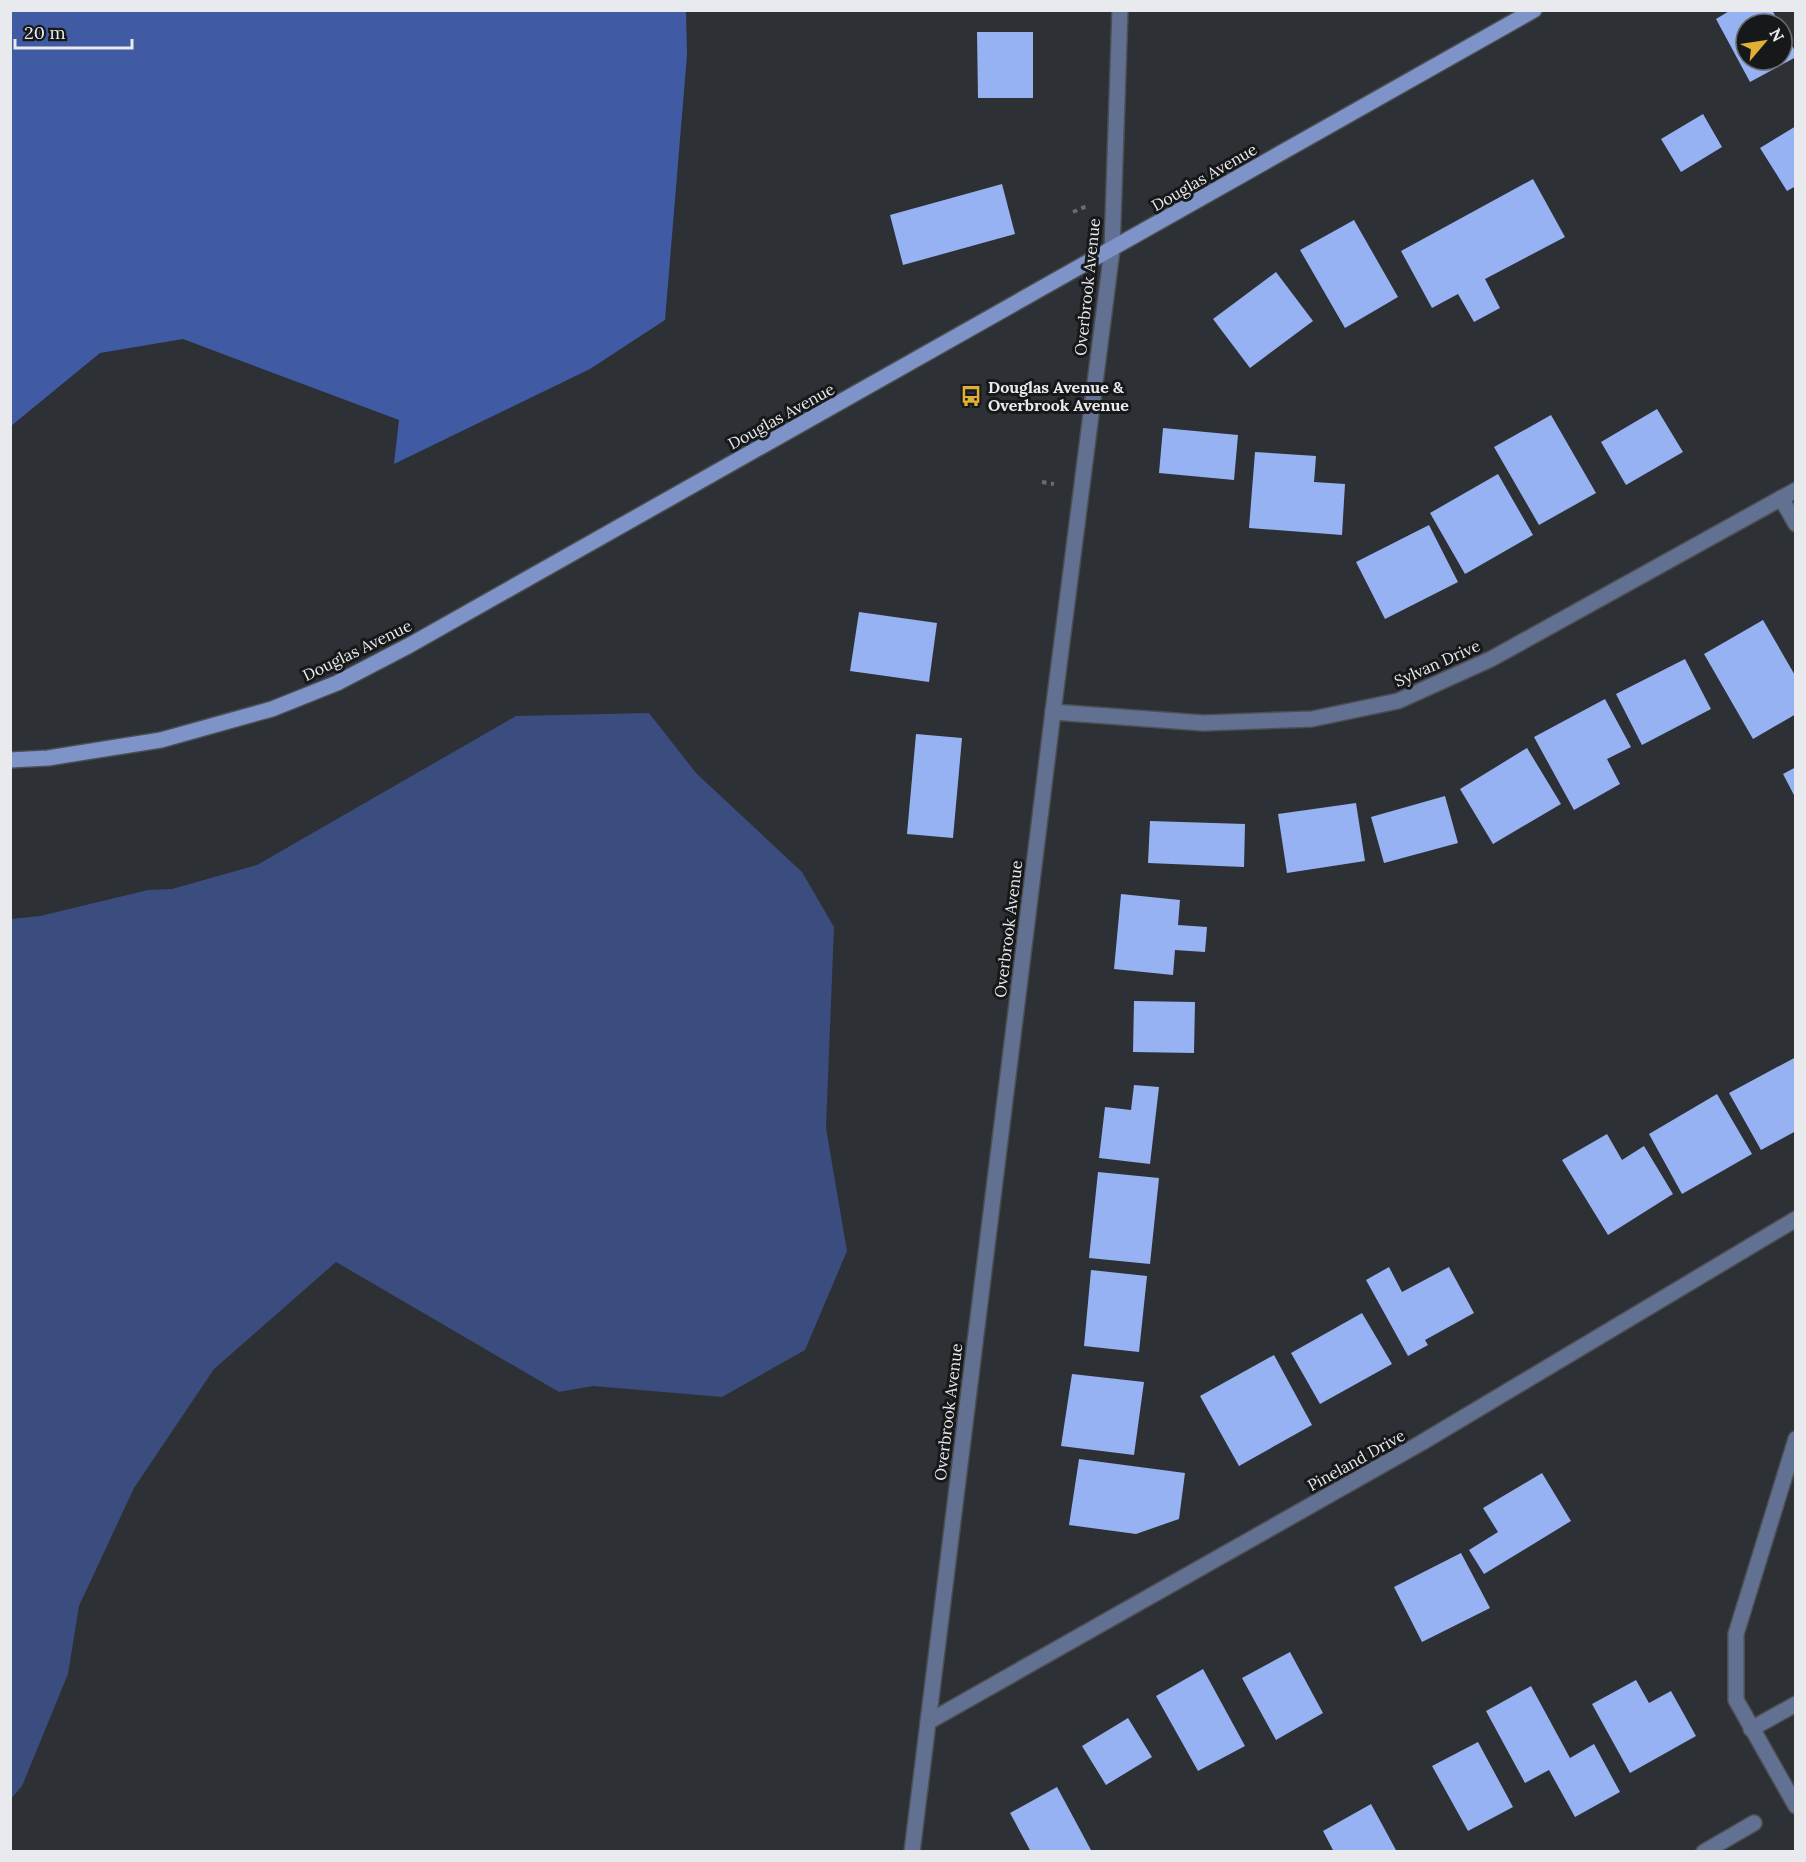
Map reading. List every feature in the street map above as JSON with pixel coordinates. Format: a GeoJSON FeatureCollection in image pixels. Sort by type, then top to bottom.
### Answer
{"type":"FeatureCollection","features":[{"type":"Feature","properties":{"kind":"main road","name":"Douglas Avenue"},"geometry":{"type":"LineString","coordinates":[[10,759],[48,758],[161,740],[272,709],[337,683],[410,645],[1534,10]]}},
{"type":"Feature","properties":{"kind":"street","name":"Overbrook Avenue"},"geometry":{"type":"LineString","coordinates":[[912,1851],[1112,250],[1120,10]]}},
{"type":"Feature","properties":{"kind":"street","name":"Sylvan Drive"},"geometry":{"type":"LineString","coordinates":[[1053,712],[1203,723],[1312,719],[1398,701],[1491,659],[1796,490]]}},
{"type":"Feature","properties":{"kind":"street"},"geometry":{"type":"LineString","coordinates":[[1781,498],[1796,524]]}},
{"type":"Feature","properties":{"kind":"street","name":"Pineland Drive"},"geometry":{"type":"LineString","coordinates":[[928,1722],[1421,1443],[1796,1219]]}},
{"type":"Feature","properties":{"kind":"street"},"geometry":{"type":"LineString","coordinates":[[1796,1439],[1736,1634],[1736,1700],[1796,1806]]}},
{"type":"Feature","properties":{"kind":"street"},"geometry":{"type":"LineString","coordinates":[[1751,1729],[1796,1704]]}},
{"type":"Feature","properties":{"kind":"street"},"geometry":{"type":"LineString","coordinates":[[1704,1851],[1754,1823]]}},
{"type":"Feature","properties":{"kind":"shaded area"},"geometry":{"type":"Polygon","coordinates":[[[11,10],[686,11],[687,55],[665,320],[590,369],[394,464],[399,420],[183,339],[100,353],[11,426],[11,10]]]}},
{"type":"Feature","properties":{"kind":"shaded area"},"geometry":{"type":"Polygon","coordinates":[[[649,713],[696,773],[802,872],[834,927],[826,1128],[847,1251],[805,1350],[722,1397],[593,1386],[559,1392],[336,1262],[214,1369],[134,1488],[79,1606],[68,1674],[22,1786],[11,1799],[11,919],[40,916],[148,890],[172,889],[257,865],[516,716],[649,713]]]}},
{"type":"Feature","properties":{"kind":"building"},"geometry":{"type":"Polygon","coordinates":[[[1731,10],[1772,10],[1773,12],[1734,12],[1734,52],[1716,19],[1731,10]]]}},
{"type":"Feature","properties":{"kind":"building"},"geometry":{"type":"Polygon","coordinates":[[[977,32],[1033,32],[1033,98],[978,98],[977,32]]]}},
{"type":"Feature","properties":{"kind":"building"},"geometry":{"type":"Polygon","coordinates":[[[1745,72],[1768,72],[1750,82],[1745,72]]]}},
{"type":"Feature","properties":{"kind":"building"},"geometry":{"type":"Polygon","coordinates":[[[1703,114],[1722,147],[1681,172],[1661,139],[1703,114]]]}},
{"type":"Feature","properties":{"kind":"building"},"geometry":{"type":"Polygon","coordinates":[[[1796,126],[1796,186],[1787,191],[1760,148],[1796,126]]]}},
{"type":"Feature","properties":{"kind":"building"},"geometry":{"type":"Polygon","coordinates":[[[1533,179],[1565,237],[1485,279],[1500,308],[1474,322],[1458,294],[1432,308],[1401,251],[1533,179]]]}},
{"type":"Feature","properties":{"kind":"building"},"geometry":{"type":"Polygon","coordinates":[[[1002,184],[1015,234],[903,265],[890,215],[1002,184]]]}},
{"type":"Feature","properties":{"kind":"building"},"geometry":{"type":"Polygon","coordinates":[[[1354,220],[1398,297],[1345,328],[1300,250],[1354,220]]]}},
{"type":"Feature","properties":{"kind":"building"},"geometry":{"type":"Polygon","coordinates":[[[1276,272],[1313,321],[1250,368],[1213,319],[1276,272]]]}},
{"type":"Feature","properties":{"kind":"building"},"geometry":{"type":"Polygon","coordinates":[[[1657,409],[1683,452],[1626,485],[1601,442],[1657,409]]]}},
{"type":"Feature","properties":{"kind":"building"},"geometry":{"type":"Polygon","coordinates":[[[1551,415],[1596,493],[1539,525],[1494,447],[1551,415]]]}},
{"type":"Feature","properties":{"kind":"building"},"geometry":{"type":"Polygon","coordinates":[[[1163,428],[1238,435],[1234,480],[1159,473],[1163,428]]]}},
{"type":"Feature","properties":{"kind":"building"},"geometry":{"type":"Polygon","coordinates":[[[1255,452],[1316,456],[1314,482],[1345,484],[1342,535],[1249,528],[1255,452]]]}},
{"type":"Feature","properties":{"kind":"building"},"geometry":{"type":"Polygon","coordinates":[[[1498,474],[1533,535],[1465,574],[1430,513],[1498,474]]]}},
{"type":"Feature","properties":{"kind":"building"},"geometry":{"type":"Polygon","coordinates":[[[1429,525],[1458,582],[1385,619],[1356,562],[1429,525]]]}},
{"type":"Feature","properties":{"kind":"building"},"geometry":{"type":"Polygon","coordinates":[[[859,612],[937,623],[929,682],[850,671],[859,612]]]}},
{"type":"Feature","properties":{"kind":"building"},"geometry":{"type":"Polygon","coordinates":[[[1763,620],[1796,677],[1796,714],[1753,739],[1704,654],[1763,620]]]}},
{"type":"Feature","properties":{"kind":"building"},"geometry":{"type":"Polygon","coordinates":[[[1685,659],[1711,709],[1642,745],[1616,694],[1685,659]]]}},
{"type":"Feature","properties":{"kind":"building"},"geometry":{"type":"Polygon","coordinates":[[[1605,699],[1631,747],[1607,759],[1620,784],[1574,810],[1534,737],[1605,699]]]}},
{"type":"Feature","properties":{"kind":"building"},"geometry":{"type":"Polygon","coordinates":[[[916,734],[962,738],[953,838],[907,834],[916,734]]]}},
{"type":"Feature","properties":{"kind":"building"},"geometry":{"type":"Polygon","coordinates":[[[1527,748],[1561,804],[1493,844],[1460,789],[1527,748]]]}},
{"type":"Feature","properties":{"kind":"building"},"geometry":{"type":"Polygon","coordinates":[[[1796,767],[1796,799],[1783,774],[1796,767]]]}},
{"type":"Feature","properties":{"kind":"building"},"geometry":{"type":"Polygon","coordinates":[[[1445,796],[1458,843],[1384,863],[1371,817],[1445,796]]]}},
{"type":"Feature","properties":{"kind":"building"},"geometry":{"type":"Polygon","coordinates":[[[1356,803],[1365,861],[1287,873],[1278,814],[1356,803]]]}},
{"type":"Feature","properties":{"kind":"building"},"geometry":{"type":"Polygon","coordinates":[[[1150,821],[1245,824],[1244,867],[1148,863],[1150,821]]]}},
{"type":"Feature","properties":{"kind":"building"},"geometry":{"type":"Polygon","coordinates":[[[1121,894],[1180,900],[1178,925],[1207,927],[1205,952],[1175,950],[1173,975],[1114,969],[1121,894]]]}},
{"type":"Feature","properties":{"kind":"building"},"geometry":{"type":"Polygon","coordinates":[[[1134,1001],[1195,1002],[1194,1053],[1133,1052],[1134,1001]]]}},
{"type":"Feature","properties":{"kind":"building"},"geometry":{"type":"Polygon","coordinates":[[[1796,1057],[1796,1131],[1761,1150],[1729,1093],[1796,1057]]]}},
{"type":"Feature","properties":{"kind":"building"},"geometry":{"type":"Polygon","coordinates":[[[1134,1085],[1159,1087],[1150,1164],[1099,1158],[1105,1107],[1131,1110],[1134,1085]]]}},
{"type":"Feature","properties":{"kind":"building"},"geometry":{"type":"Polygon","coordinates":[[[1717,1094],[1752,1154],[1682,1194],[1649,1134],[1717,1094]]]}},
{"type":"Feature","properties":{"kind":"building"},"geometry":{"type":"Polygon","coordinates":[[[1607,1134],[1622,1160],[1644,1146],[1673,1194],[1608,1235],[1562,1160],[1607,1134]]]}},
{"type":"Feature","properties":{"kind":"building"},"geometry":{"type":"Polygon","coordinates":[[[1098,1172],[1159,1178],[1150,1264],[1089,1258],[1098,1172]]]}},
{"type":"Feature","properties":{"kind":"building"},"geometry":{"type":"Polygon","coordinates":[[[1389,1267],[1402,1292],[1449,1267],[1474,1313],[1425,1340],[1428,1345],[1408,1356],[1366,1280],[1389,1267]]]}},
{"type":"Feature","properties":{"kind":"building"},"geometry":{"type":"Polygon","coordinates":[[[1091,1270],[1147,1276],[1139,1352],[1084,1346],[1091,1270]]]}},
{"type":"Feature","properties":{"kind":"building"},"geometry":{"type":"Polygon","coordinates":[[[1362,1313],[1392,1364],[1320,1404],[1291,1353],[1362,1313]]]}},
{"type":"Feature","properties":{"kind":"building"},"geometry":{"type":"Polygon","coordinates":[[[1274,1355],[1312,1425],[1239,1466],[1200,1396],[1274,1355]]]}},
{"type":"Feature","properties":{"kind":"building"},"geometry":{"type":"Polygon","coordinates":[[[1072,1374],[1144,1382],[1134,1455],[1061,1446],[1072,1374]]]}},
{"type":"Feature","properties":{"kind":"building"},"geometry":{"type":"Polygon","coordinates":[[[1079,1459],[1185,1473],[1179,1519],[1136,1534],[1069,1525],[1079,1459]]]}},
{"type":"Feature","properties":{"kind":"building"},"geometry":{"type":"Polygon","coordinates":[[[1542,1473],[1571,1521],[1484,1574],[1469,1550],[1498,1532],[1483,1508],[1542,1473]]]}},
{"type":"Feature","properties":{"kind":"building"},"geometry":{"type":"Polygon","coordinates":[[[1461,1553],[1490,1608],[1422,1642],[1394,1587],[1461,1553]]]}},
{"type":"Feature","properties":{"kind":"building"},"geometry":{"type":"Polygon","coordinates":[[[1290,1652],[1323,1713],[1276,1740],[1242,1678],[1290,1652]]]}},
{"type":"Feature","properties":{"kind":"building"},"geometry":{"type":"Polygon","coordinates":[[[1203,1669],[1245,1746],[1198,1771],[1156,1696],[1203,1669]]]}},
{"type":"Feature","properties":{"kind":"building"},"geometry":{"type":"Polygon","coordinates":[[[1636,1680],[1649,1703],[1671,1691],[1696,1736],[1630,1773],[1592,1704],[1636,1680]]]}},
{"type":"Feature","properties":{"kind":"building"},"geometry":{"type":"Polygon","coordinates":[[[1531,1686],[1570,1758],[1594,1744],[1620,1792],[1575,1817],[1549,1770],[1525,1783],[1486,1711],[1531,1686]]]}},
{"type":"Feature","properties":{"kind":"building"},"geometry":{"type":"Polygon","coordinates":[[[1128,1718],[1152,1757],[1106,1785],[1082,1746],[1128,1718]]]}},
{"type":"Feature","properties":{"kind":"building"},"geometry":{"type":"Polygon","coordinates":[[[1478,1742],[1513,1807],[1468,1831],[1432,1766],[1478,1742]]]}},
{"type":"Feature","properties":{"kind":"building"},"geometry":{"type":"Polygon","coordinates":[[[1057,1787],[1092,1852],[1031,1852],[1010,1813],[1057,1787]]]}},
{"type":"Feature","properties":{"kind":"building"},"geometry":{"type":"Polygon","coordinates":[[[1371,1804],[1397,1852],[1334,1852],[1323,1831],[1371,1804]]]}},
{"type":"Feature","properties":{"kind":"place","name":"Douglas Avenue & Overbrook Avenue"},"geometry":{"type":"Point","coordinates":[971,396]}}]}
